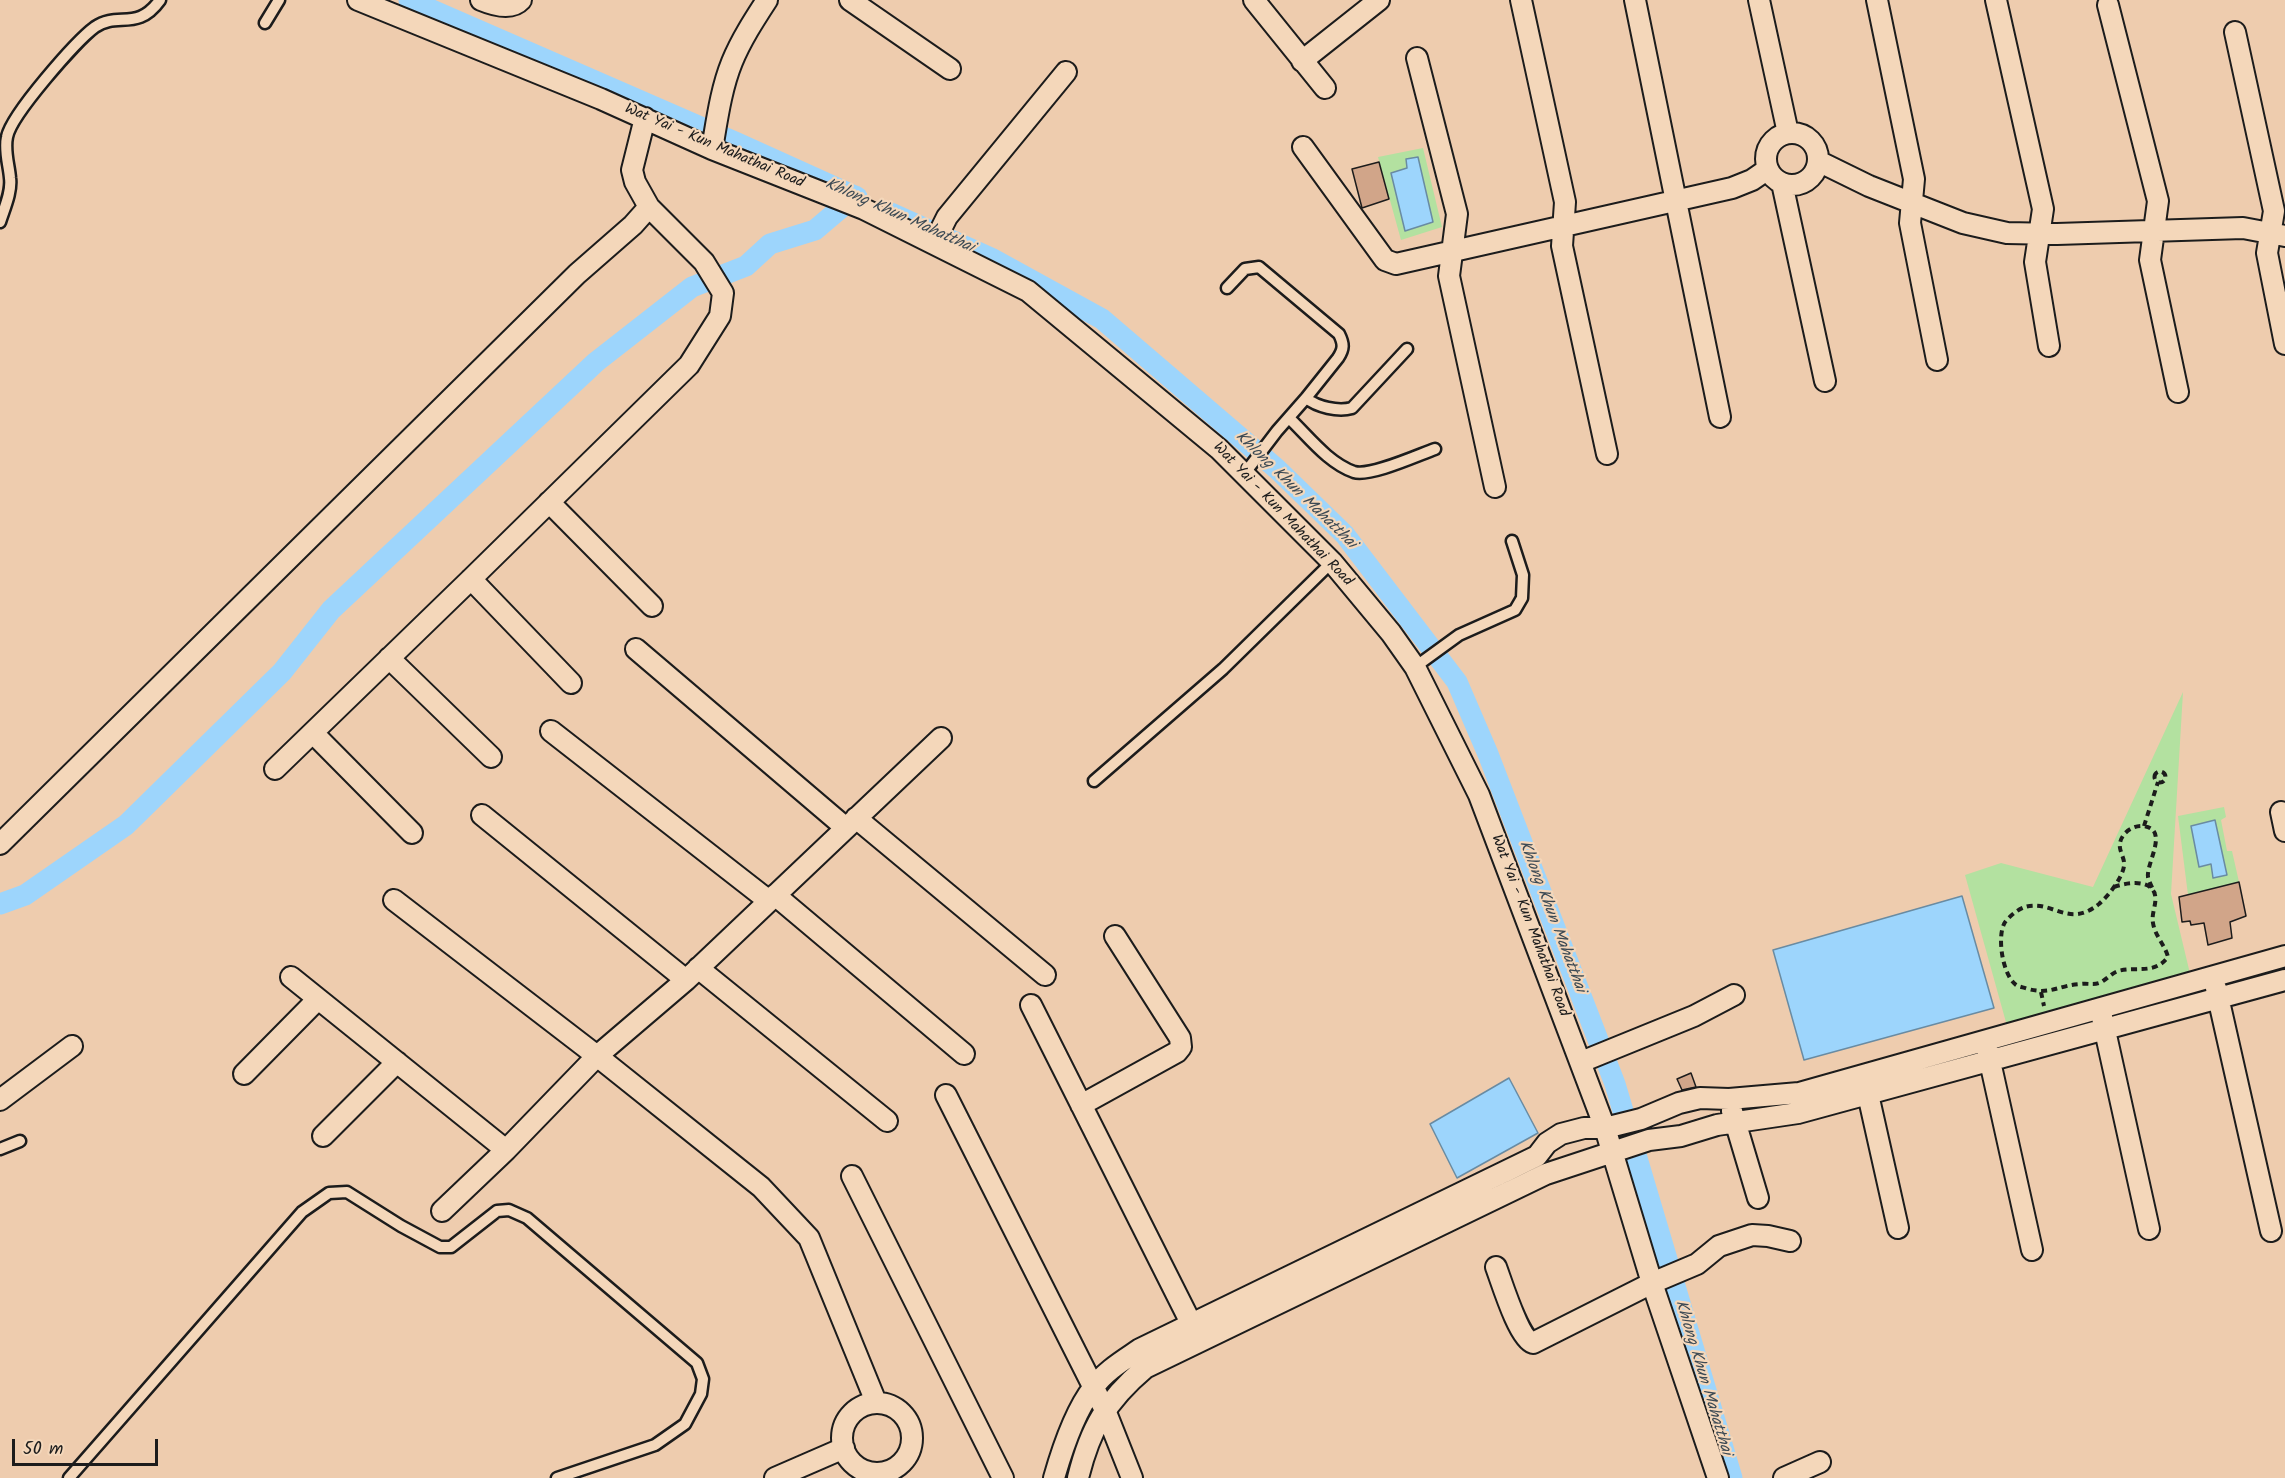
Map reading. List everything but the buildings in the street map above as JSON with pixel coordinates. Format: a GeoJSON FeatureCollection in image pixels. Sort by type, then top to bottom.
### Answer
{"type":"FeatureCollection","features":[{"type":"Feature","properties":{"kind":"street","name":"Wat Yai - Kun Mahathai Road"},"geometry":{"type":"LineString","coordinates":[[358,0],[645,118],[713,143],[935,240],[1028,291],[1219,449],[1249,467],[1420,664],[1479,795],[1588,1059],[1605,1128],[1659,1280],[1718,1478]]}},
{"type":"Feature","properties":{"kind":"street"},"geometry":{"type":"LineString","coordinates":[[481,0],[509,7],[521,0]]}},
{"type":"Feature","properties":{"kind":"street"},"geometry":{"type":"LineString","coordinates":[[713,143],[724,88],[741,42],[766,0]]}},
{"type":"Feature","properties":{"kind":"street"},"geometry":{"type":"LineString","coordinates":[[850,0],[950,69]]}},
{"type":"Feature","properties":{"kind":"street"},"geometry":{"type":"LineString","coordinates":[[1254,0],[1325,88]]}},
{"type":"Feature","properties":{"kind":"street"},"geometry":{"type":"LineString","coordinates":[[1302,61],[1379,0]]}},
{"type":"Feature","properties":{"kind":"street"},"geometry":{"type":"LineString","coordinates":[[1521,0],[1565,202],[1562,246],[1607,454]]}},
{"type":"Feature","properties":{"kind":"street"},"geometry":{"type":"LineString","coordinates":[[1635,0],[1720,417]]}},
{"type":"Feature","properties":{"kind":"street"},"geometry":{"type":"LineString","coordinates":[[1759,0],[1788,133]]}},
{"type":"Feature","properties":{"kind":"street"},"geometry":{"type":"LineString","coordinates":[[1877,0],[1914,179],[1910,223],[1936,360]]}},
{"type":"Feature","properties":{"kind":"street"},"geometry":{"type":"LineString","coordinates":[[1996,0],[2043,209],[2035,262],[2049,346]]}},
{"type":"Feature","properties":{"kind":"street"},"geometry":{"type":"LineString","coordinates":[[2108,5],[2158,201],[2150,260],[2178,392]]}},
{"type":"Feature","properties":{"kind":"street"},"geometry":{"type":"LineString","coordinates":[[2235,32],[2278,233],[2267,253],[2285,344]]}},
{"type":"Feature","properties":{"kind":"street"},"geometry":{"type":"LineString","coordinates":[[1417,58],[1457,214],[1449,276],[1495,487]]}},
{"type":"Feature","properties":{"kind":"street"},"geometry":{"type":"LineString","coordinates":[[935,240],[947,218],[1066,72]]}},
{"type":"Feature","properties":{"kind":"street"},"geometry":{"type":"LineString","coordinates":[[275,769],[688,365],[720,316],[723,293],[704,262],[649,207],[635,182],[632,170],[645,118]]}},
{"type":"Feature","properties":{"kind":"street"},"geometry":{"type":"LineString","coordinates":[[1788,133],[1801,133],[1809,138],[1818,153],[1816,170],[1804,182],[1796,185],[1782,183],[1772,177],[1768,169],[1766,152],[1770,144],[1776,137],[1788,133]]}},
{"type":"Feature","properties":{"kind":"street"},"geometry":{"type":"LineString","coordinates":[[1304,147],[1385,260],[1396,264],[1732,188],[1752,180],[1768,169]]}},
{"type":"Feature","properties":{"kind":"street"},"geometry":{"type":"LineString","coordinates":[[1818,161],[1869,186],[1963,223],[2007,233],[2243,228],[2278,233]]}},
{"type":"Feature","properties":{"kind":"street"},"geometry":{"type":"LineString","coordinates":[[1782,183],[1825,381]]}},
{"type":"Feature","properties":{"kind":"street"},"geometry":{"type":"LineString","coordinates":[[0,844],[577,274],[633,225],[649,207]]}},
{"type":"Feature","properties":{"kind":"street"},"geometry":{"type":"LineString","coordinates":[[549,502],[652,606]]}},
{"type":"Feature","properties":{"kind":"street"},"geometry":{"type":"LineString","coordinates":[[471,579],[571,683]]}},
{"type":"Feature","properties":{"kind":"street"},"geometry":{"type":"LineString","coordinates":[[636,648],[851,823],[1046,975]]}},
{"type":"Feature","properties":{"kind":"street"},"geometry":{"type":"LineString","coordinates":[[389,657],[491,757]]}},
{"type":"Feature","properties":{"kind":"street"},"geometry":{"type":"LineString","coordinates":[[551,731],[772,898],[964,1054]]}},
{"type":"Feature","properties":{"kind":"street"},"geometry":{"type":"LineString","coordinates":[[313,733],[412,833]]}},
{"type":"Feature","properties":{"kind":"street"},"geometry":{"type":"LineString","coordinates":[[442,1211],[506,1150],[597,1056],[692,974],[941,738]]}},
{"type":"Feature","properties":{"kind":"street"},"geometry":{"type":"LineString","coordinates":[[482,814],[887,1121]]}},
{"type":"Feature","properties":{"kind":"street"},"geometry":{"type":"LineString","coordinates":[[394,900],[597,1056],[761,1187],[809,1238],[876,1402]]}},
{"type":"Feature","properties":{"kind":"street"},"geometry":{"type":"LineString","coordinates":[[1081,1105],[1177,1052],[1180,1047],[1180,1038],[1115,936]]}},
{"type":"Feature","properties":{"kind":"street"},"geometry":{"type":"LineString","coordinates":[[1078,1478],[1085,1448],[1104,1410],[1121,1388],[1145,1368],[1196,1332],[1537,1156],[1547,1143],[1561,1134],[1584,1128],[1605,1128],[1641,1119],[1679,1103],[1700,1098],[1729,1099],[1798,1093],[2285,956]]}},
{"type":"Feature","properties":{"kind":"street"},"geometry":{"type":"LineString","coordinates":[[291,976],[506,1150]]}},
{"type":"Feature","properties":{"kind":"street"},"geometry":{"type":"LineString","coordinates":[[2214,976],[2271,1231]]}},
{"type":"Feature","properties":{"kind":"street"},"geometry":{"type":"LineString","coordinates":[[1054,1478],[1065,1440],[1093,1388],[1112,1368],[1140,1349],[1196,1332],[1546,1174],[1649,1140],[1682,1136],[1736,1122],[1798,1113],[2285,980]]}},
{"type":"Feature","properties":{"kind":"street"},"geometry":{"type":"LineString","coordinates":[[1588,1059],[1694,1016],[1734,995]]}},
{"type":"Feature","properties":{"kind":"street"},"geometry":{"type":"LineString","coordinates":[[244,1074],[318,999]]}},
{"type":"Feature","properties":{"kind":"street"},"geometry":{"type":"LineString","coordinates":[[1031,1005],[1196,1332]]}},
{"type":"Feature","properties":{"kind":"street"},"geometry":{"type":"LineString","coordinates":[[2100,1007],[2149,1229]]}},
{"type":"Feature","properties":{"kind":"street"},"geometry":{"type":"LineString","coordinates":[[1985,1040],[2032,1250]]}},
{"type":"Feature","properties":{"kind":"street"},"geometry":{"type":"LineString","coordinates":[[0,1100],[72,1046]]}},
{"type":"Feature","properties":{"kind":"street"},"geometry":{"type":"LineString","coordinates":[[323,1136],[397,1062]]}},
{"type":"Feature","properties":{"kind":"street"},"geometry":{"type":"LineString","coordinates":[[1863,1074],[1898,1228]]}},
{"type":"Feature","properties":{"kind":"street"},"geometry":{"type":"LineString","coordinates":[[946,1095],[1104,1410],[1132,1478]]}},
{"type":"Feature","properties":{"kind":"street"},"geometry":{"type":"LineString","coordinates":[[1729,1099],[1758,1198]]}},
{"type":"Feature","properties":{"kind":"street"},"geometry":{"type":"LineString","coordinates":[[1537,1156],[1546,1174]]}},
{"type":"Feature","properties":{"kind":"street"},"geometry":{"type":"LineString","coordinates":[[852,1176],[1003,1478]]}},
{"type":"Feature","properties":{"kind":"street"},"geometry":{"type":"LineString","coordinates":[[1496,1268],[1520,1328],[1527,1340],[1532,1343],[1696,1264],[1719,1246],[1752,1235],[1790,1241]]}},
{"type":"Feature","properties":{"kind":"street"},"geometry":{"type":"LineString","coordinates":[[876,1402],[898,1409],[906,1418],[911,1429],[912,1441],[903,1470],[873,1472],[853,1463],[844,1448],[843,1432],[846,1421],[864,1405],[876,1402]]}},
{"type":"Feature","properties":{"kind":"street"},"geometry":{"type":"LineString","coordinates":[[775,1478],[844,1448]]}},
{"type":"Feature","properties":{"kind":"street"},"geometry":{"type":"LineString","coordinates":[[1784,1478],[1820,1462]]}},
{"type":"Feature","properties":{"kind":"lane"},"geometry":{"type":"LineString","coordinates":[[0,222],[11,180],[7,157],[7,137],[14,119],[89,32],[108,21],[128,21],[144,15],[159,0]]}},
{"type":"Feature","properties":{"kind":"lane"},"geometry":{"type":"LineString","coordinates":[[265,22],[279,0]]}},
{"type":"Feature","properties":{"kind":"lane"},"geometry":{"type":"LineString","coordinates":[[1227,288],[1245,269],[1259,267],[1339,334],[1343,343],[1342,351],[1249,467]]}},
{"type":"Feature","properties":{"kind":"lane"},"geometry":{"type":"LineString","coordinates":[[1306,398],[1314,404],[1346,410],[1352,408],[1407,349]]}},
{"type":"Feature","properties":{"kind":"lane"},"geometry":{"type":"LineString","coordinates":[[1288,418],[1332,459],[1355,472],[1374,470],[1435,449]]}},
{"type":"Feature","properties":{"kind":"lane"},"geometry":{"type":"LineString","coordinates":[[1420,664],[1459,635],[1515,610],[1522,598],[1522,575],[1512,541]]}},
{"type":"Feature","properties":{"kind":"lane"},"geometry":{"type":"LineString","coordinates":[[1094,782],[1223,669],[1332,562]]}},
{"type":"Feature","properties":{"kind":"lane"},"geometry":{"type":"LineString","coordinates":[[0,1149],[20,1141]]}},
{"type":"Feature","properties":{"kind":"lane"},"geometry":{"type":"LineString","coordinates":[[69,1478],[302,1212],[329,1193],[347,1192],[401,1227],[440,1247],[451,1247],[497,1210],[509,1210],[527,1218],[697,1363],[703,1379],[701,1394],[685,1424],[655,1444],[557,1478]]}},
{"type":"Feature","properties":{"kind":"path"},"geometry":{"type":"LineString","coordinates":[[2144,826],[2158,782]]}},
{"type":"Feature","properties":{"kind":"path"},"geometry":{"type":"LineString","coordinates":[[2144,826],[2157,838],[2148,877],[2155,894],[2153,924],[2168,957],[2162,965],[2147,970],[2116,971],[2102,982],[2041,992],[2016,985],[2005,972],[2002,946],[2004,924],[2025,907],[2041,907],[2062,914],[2084,913],[2100,903],[2114,887],[2124,867],[2119,847],[2122,838],[2130,828],[2144,826]]}},
{"type":"Feature","properties":{"kind":"path"},"geometry":{"type":"LineString","coordinates":[[2114,887],[2123,884],[2144,884],[2155,894]]}},
{"type":"Feature","properties":{"kind":"green space"},"geometry":{"type":"Polygon","coordinates":[[[1423,148],[1442,227],[1401,240],[1378,157],[1423,148]]]}},
{"type":"Feature","properties":{"kind":"green space"},"geometry":{"type":"Polygon","coordinates":[[[2183,692],[2171,894],[2192,982],[2009,1033],[1965,875],[2001,863],[2093,887],[2183,692]]]}},
{"type":"Feature","properties":{"kind":"green space"},"geometry":{"type":"Polygon","coordinates":[[[2224,807],[2226,817],[2221,820],[2227,851],[2232,851],[2239,882],[2188,895],[2178,816],[2224,807]]]}},
{"type":"Feature","properties":{"kind":"water"},"geometry":{"type":"Polygon","coordinates":[[[1418,157],[1433,222],[1405,231],[1391,173],[1407,168],[1406,159],[1418,157]]]}},
{"type":"Feature","properties":{"kind":"water"},"geometry":{"type":"Polygon","coordinates":[[[2215,820],[2227,875],[2213,878],[2211,864],[2199,867],[2191,826],[2215,820]]]}},
{"type":"Feature","properties":{"kind":"water"},"geometry":{"type":"Polygon","coordinates":[[[1962,896],[1994,1008],[1804,1060],[1773,950],[1962,896]]]}},
{"type":"Feature","properties":{"kind":"water"},"geometry":{"type":"Polygon","coordinates":[[[1509,1078],[1538,1133],[1457,1178],[1430,1124],[1509,1078]]]}},
{"type":"Feature","properties":{"kind":"waterway","name":"Khlong Khun Mahatthai"},"geometry":{"type":"LineString","coordinates":[[409,0],[857,197]]}},
{"type":"Feature","properties":{"kind":"waterway"},"geometry":{"type":"LineString","coordinates":[[0,904],[25,895],[126,825],[282,672],[331,610],[596,362],[692,287],[746,266],[770,244],[815,230],[855,196]]}},
{"type":"Feature","properties":{"kind":"waterway","name":"Khlong Khun Mahatthai"},"geometry":{"type":"LineString","coordinates":[[891,213],[991,258],[1102,319],[1277,469],[1345,535],[1457,682],[1488,754],[1615,1084],[1732,1478]]}}]}
